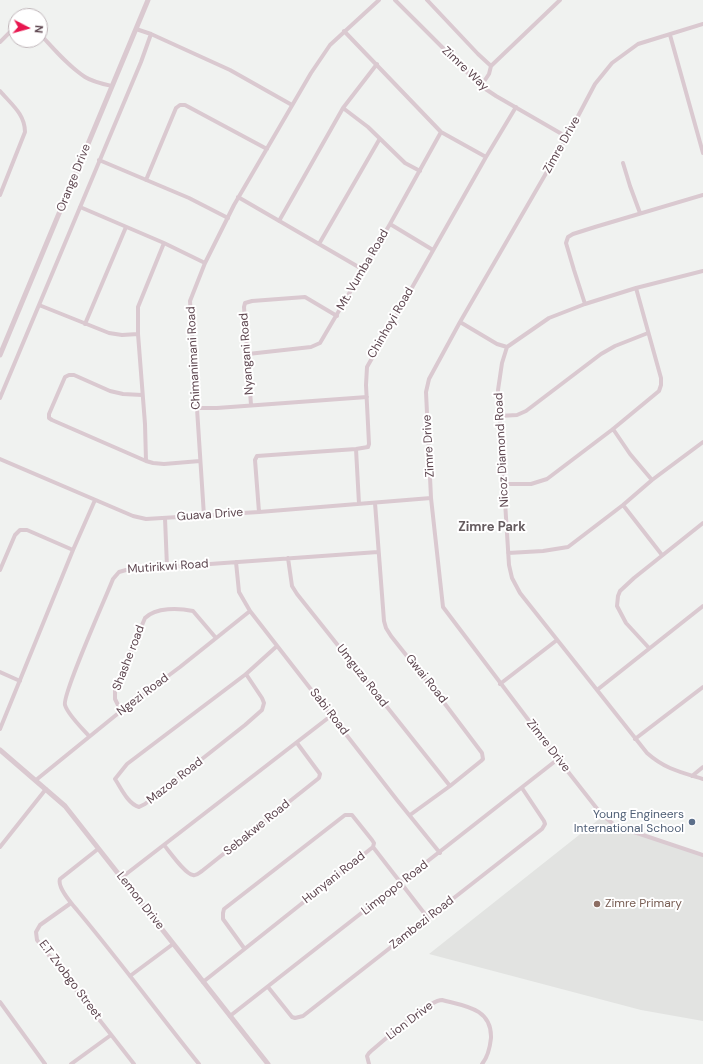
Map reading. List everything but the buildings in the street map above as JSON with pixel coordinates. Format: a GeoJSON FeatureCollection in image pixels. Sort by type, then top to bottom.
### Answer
{"type":"FeatureCollection","features":[{"type":"Feature","properties":{"kind":"street","name":"Orange Drive"},"geometry":{"type":"LineString","coordinates":[[0,355],[148,0]]}},
{"type":"Feature","properties":{"kind":"street","name":"Chimanimani Road"},"geometry":{"type":"LineString","coordinates":[[204,516],[190,301],[205,263],[238,197],[315,67],[330,45],[379,0]]}},
{"type":"Feature","properties":{"kind":"street","name":"Zimre Way"},"geometry":{"type":"LineString","coordinates":[[395,0],[481,86],[567,137]]}},
{"type":"Feature","properties":{"kind":"street"},"geometry":{"type":"LineString","coordinates":[[427,0],[491,66]]}},
{"type":"Feature","properties":{"kind":"street"},"geometry":{"type":"LineString","coordinates":[[432,4],[436,0]]}},
{"type":"Feature","properties":{"kind":"street"},"geometry":{"type":"LineString","coordinates":[[481,86],[489,74],[491,66],[560,0]]}},
{"type":"Feature","properties":{"kind":"street","name":"Zimre Drive"},"geometry":{"type":"LineString","coordinates":[[703,24],[638,44],[612,62],[595,84],[567,137],[460,322],[429,379],[426,392],[431,498],[443,607],[558,760],[602,815],[616,826],[703,855]]}},
{"type":"Feature","properties":{"kind":"street"},"geometry":{"type":"LineString","coordinates":[[136,29],[151,34],[230,70],[292,105]]}},
{"type":"Feature","properties":{"kind":"street"},"geometry":{"type":"LineString","coordinates":[[344,31],[441,132],[486,157]]}},
{"type":"Feature","properties":{"kind":"street"},"geometry":{"type":"LineString","coordinates":[[0,42],[8,34]]}},
{"type":"Feature","properties":{"kind":"street"},"geometry":{"type":"LineString","coordinates":[[0,398],[141,62],[151,34]]}},
{"type":"Feature","properties":{"kind":"street"},"geometry":{"type":"LineString","coordinates":[[670,35],[703,153]]}},
{"type":"Feature","properties":{"kind":"street"},"geometry":{"type":"LineString","coordinates":[[48,42],[70,64],[86,77],[99,83],[112,86]]}},
{"type":"Feature","properties":{"kind":"street"},"geometry":{"type":"LineString","coordinates":[[279,221],[343,108],[377,64]]}},
{"type":"Feature","properties":{"kind":"street"},"geometry":{"type":"LineString","coordinates":[[0,92],[22,117],[25,124],[25,132],[0,195]]}},
{"type":"Feature","properties":{"kind":"street"},"geometry":{"type":"LineString","coordinates":[[146,180],[176,108],[180,105],[185,105],[267,149]]}},
{"type":"Feature","properties":{"kind":"street","name":"Chinhoyi Road"},"geometry":{"type":"LineString","coordinates":[[356,449],[365,448],[369,444],[367,367],[516,107]]}},
{"type":"Feature","properties":{"kind":"street"},"geometry":{"type":"LineString","coordinates":[[343,108],[368,127],[379,140],[405,163],[420,171]]}},
{"type":"Feature","properties":{"kind":"street","name":"Mt. Vumba Road"},"geometry":{"type":"LineString","coordinates":[[248,354],[311,347],[320,343],[362,269],[390,224],[441,132]]}},
{"type":"Feature","properties":{"kind":"street"},"geometry":{"type":"LineString","coordinates":[[319,244],[379,140]]}},
{"type":"Feature","properties":{"kind":"street"},"geometry":{"type":"LineString","coordinates":[[99,160],[189,198],[228,218]]}},
{"type":"Feature","properties":{"kind":"street"},"geometry":{"type":"LineString","coordinates":[[623,163],[640,214]]}},
{"type":"Feature","properties":{"kind":"street"},"geometry":{"type":"LineString","coordinates":[[585,304],[566,243],[568,237],[572,234],[703,195]]}},
{"type":"Feature","properties":{"kind":"street"},"geometry":{"type":"LineString","coordinates":[[238,197],[362,269]]}},
{"type":"Feature","properties":{"kind":"street"},"geometry":{"type":"LineString","coordinates":[[80,207],[164,243],[205,263]]}},
{"type":"Feature","properties":{"kind":"street"},"geometry":{"type":"LineString","coordinates":[[390,224],[433,250]]}},
{"type":"Feature","properties":{"kind":"street"},"geometry":{"type":"LineString","coordinates":[[85,324],[126,227]]}},
{"type":"Feature","properties":{"kind":"street"},"geometry":{"type":"LineString","coordinates":[[146,461],[145,424],[138,334],[138,307],[164,243]]}},
{"type":"Feature","properties":{"kind":"street"},"geometry":{"type":"LineString","coordinates":[[460,322],[497,344],[507,347],[549,318],[585,304],[636,288],[703,271]]}},
{"type":"Feature","properties":{"kind":"street"},"geometry":{"type":"LineString","coordinates":[[505,484],[531,484],[547,479],[613,429],[659,391],[661,378],[636,288]]}},
{"type":"Feature","properties":{"kind":"street","name":"Nyangani Road"},"geometry":{"type":"LineString","coordinates":[[251,405],[244,307],[246,302],[305,297],[336,316]]}},
{"type":"Feature","properties":{"kind":"street"},"geometry":{"type":"LineString","coordinates":[[39,305],[109,333],[122,335],[138,334]]}},
{"type":"Feature","properties":{"kind":"street"},"geometry":{"type":"LineString","coordinates":[[499,416],[517,415],[526,411],[600,354],[615,346],[648,333]]}},
{"type":"Feature","properties":{"kind":"street","name":"Nicoz Diamond Road"},"geometry":{"type":"LineString","coordinates":[[507,347],[502,363],[498,390],[505,484],[508,553],[509,565],[514,584],[635,739],[658,762],[666,767],[703,779]]}},
{"type":"Feature","properties":{"kind":"street"},"geometry":{"type":"LineString","coordinates":[[142,395],[123,394],[110,391],[74,375],[69,375],[65,377],[49,414],[52,420],[146,461],[164,464],[200,461]]}},
{"type":"Feature","properties":{"kind":"street"},"geometry":{"type":"LineString","coordinates":[[196,408],[367,397]]}},
{"type":"Feature","properties":{"kind":"street"},"geometry":{"type":"LineString","coordinates":[[613,429],[630,454],[652,480]]}},
{"type":"Feature","properties":{"kind":"street"},"geometry":{"type":"LineString","coordinates":[[508,553],[543,551],[568,547],[623,505],[652,480],[703,442]]}},
{"type":"Feature","properties":{"kind":"street"},"geometry":{"type":"LineString","coordinates":[[259,512],[255,460],[257,456],[356,449],[359,504]]}},
{"type":"Feature","properties":{"kind":"street","name":"Guava Drive"},"geometry":{"type":"LineString","coordinates":[[0,459],[140,518],[204,516],[431,498]]}},
{"type":"Feature","properties":{"kind":"street"},"geometry":{"type":"LineString","coordinates":[[0,729],[95,500]]}},
{"type":"Feature","properties":{"kind":"street","name":"Gwai Road"},"geometry":{"type":"LineString","coordinates":[[375,503],[378,552],[386,628],[482,753],[483,759],[450,786],[410,815]]}},
{"type":"Feature","properties":{"kind":"street"},"geometry":{"type":"LineString","coordinates":[[623,505],[662,555]]}},
{"type":"Feature","properties":{"kind":"street"},"geometry":{"type":"LineString","coordinates":[[165,518],[167,567]]}},
{"type":"Feature","properties":{"kind":"street"},"geometry":{"type":"LineString","coordinates":[[649,648],[626,623],[617,606],[616,601],[620,591],[662,555],[703,523]]}},
{"type":"Feature","properties":{"kind":"street"},"geometry":{"type":"LineString","coordinates":[[0,570],[15,536],[20,530],[27,530],[73,550]]}},
{"type":"Feature","properties":{"kind":"street","name":"Mutirikwi Road"},"geometry":{"type":"LineString","coordinates":[[89,736],[67,711],[65,699],[74,673],[113,579],[117,574],[124,570],[378,552]]}},
{"type":"Feature","properties":{"kind":"street","name":"Umguza Road"},"geometry":{"type":"LineString","coordinates":[[288,558],[292,586],[297,594],[450,786]]}},
{"type":"Feature","properties":{"kind":"street","name":"Sabi Road"},"geometry":{"type":"LineString","coordinates":[[236,562],[239,592],[250,611],[440,853]]}},
{"type":"Feature","properties":{"kind":"street"},"geometry":{"type":"LineString","coordinates":[[597,690],[703,606]]}},
{"type":"Feature","properties":{"kind":"street","name":"Shashe road"},"geometry":{"type":"LineString","coordinates":[[121,711],[115,699],[115,689],[145,618],[149,614],[153,612],[173,610],[193,611],[216,638]]}},
{"type":"Feature","properties":{"kind":"street","name":"Ngezi Road"},"geometry":{"type":"LineString","coordinates":[[36,780],[89,736],[250,611]]}},
{"type":"Feature","properties":{"kind":"street"},"geometry":{"type":"LineString","coordinates":[[500,684],[557,640]]}},
{"type":"Feature","properties":{"kind":"street","name":"Mazoe Road"},"geometry":{"type":"LineString","coordinates":[[246,674],[262,698],[264,703],[262,710],[245,726],[145,804],[140,807],[135,805],[128,798],[116,778],[122,769],[151,745],[246,674],[277,646]]}},
{"type":"Feature","properties":{"kind":"street"},"geometry":{"type":"LineString","coordinates":[[0,672],[20,681]]}},
{"type":"Feature","properties":{"kind":"street"},"geometry":{"type":"LineString","coordinates":[[635,739],[703,687]]}},
{"type":"Feature","properties":{"kind":"street"},"geometry":{"type":"LineString","coordinates":[[121,878],[332,715]]}},
{"type":"Feature","properties":{"kind":"street","name":"Sebakwe Road"},"geometry":{"type":"LineString","coordinates":[[164,845],[190,874],[196,875],[202,871],[319,778],[320,774],[296,743]]}},
{"type":"Feature","properties":{"kind":"street","name":"Lemon Drive"},"geometry":{"type":"LineString","coordinates":[[0,750],[65,806],[268,1064]]}},
{"type":"Feature","properties":{"kind":"street","name":"Limpopo Road"},"geometry":{"type":"LineString","coordinates":[[230,1016],[558,760]]}},
{"type":"Feature","properties":{"kind":"street"},"geometry":{"type":"LineString","coordinates":[[692,776],[703,767]]}},
{"type":"Feature","properties":{"kind":"street","name":"Zambezi Road"},"geometry":{"type":"LineString","coordinates":[[268,986],[288,1014],[295,1018],[299,1018],[428,918],[544,827],[544,821],[522,788]]}},
{"type":"Feature","properties":{"kind":"street"},"geometry":{"type":"LineString","coordinates":[[0,847],[46,789]]}},
{"type":"Feature","properties":{"kind":"street","name":"Hunyani Road"},"geometry":{"type":"LineString","coordinates":[[203,982],[373,847],[374,843],[352,815],[345,815],[224,909],[223,919],[244,948]]}},
{"type":"Feature","properties":{"kind":"street"},"geometry":{"type":"LineString","coordinates":[[373,847],[428,918]]}},
{"type":"Feature","properties":{"kind":"street"},"geometry":{"type":"LineString","coordinates":[[98,849],[59,881],[60,886],[71,903],[199,1064]]}},
{"type":"Feature","properties":{"kind":"street","name":"E.T Zvobgo Street"},"geometry":{"type":"LineString","coordinates":[[71,903],[40,925],[36,932],[38,940],[134,1064]]}},
{"type":"Feature","properties":{"kind":"street"},"geometry":{"type":"LineString","coordinates":[[130,976],[173,944]]}},
{"type":"Feature","properties":{"kind":"street","name":"Lion Drive"},"geometry":{"type":"LineString","coordinates":[[369,1064],[367,1056],[369,1053],[427,1006],[438,1000],[442,1000],[475,1010],[482,1014],[486,1019],[491,1032],[491,1040],[486,1059],[482,1064]]}},
{"type":"Feature","properties":{"kind":"street"},"geometry":{"type":"LineString","coordinates":[[0,1002],[45,1064]]}},
{"type":"Feature","properties":{"kind":"street"},"geometry":{"type":"LineString","coordinates":[[71,1064],[111,1035]]}},
{"type":"Feature","properties":{"kind":"shaded area","name":"Zimre Primary"},"geometry":{"type":"Polygon","coordinates":[[[603,816],[614,826],[703,854],[703,1021],[641,1010],[429,954],[603,816]]]}},
{"type":"Feature","properties":{"kind":"place","name":"Young Engineers International School"},"geometry":{"type":"Point","coordinates":[692,822]}},
{"type":"Feature","properties":{"kind":"place","name":"Zimre Primary"},"geometry":{"type":"Point","coordinates":[597,904]}},
{"type":"Feature","properties":{"kind":"district","name":"Zimre Park"},"geometry":{"type":"Point","coordinates":[492,528]}}]}
